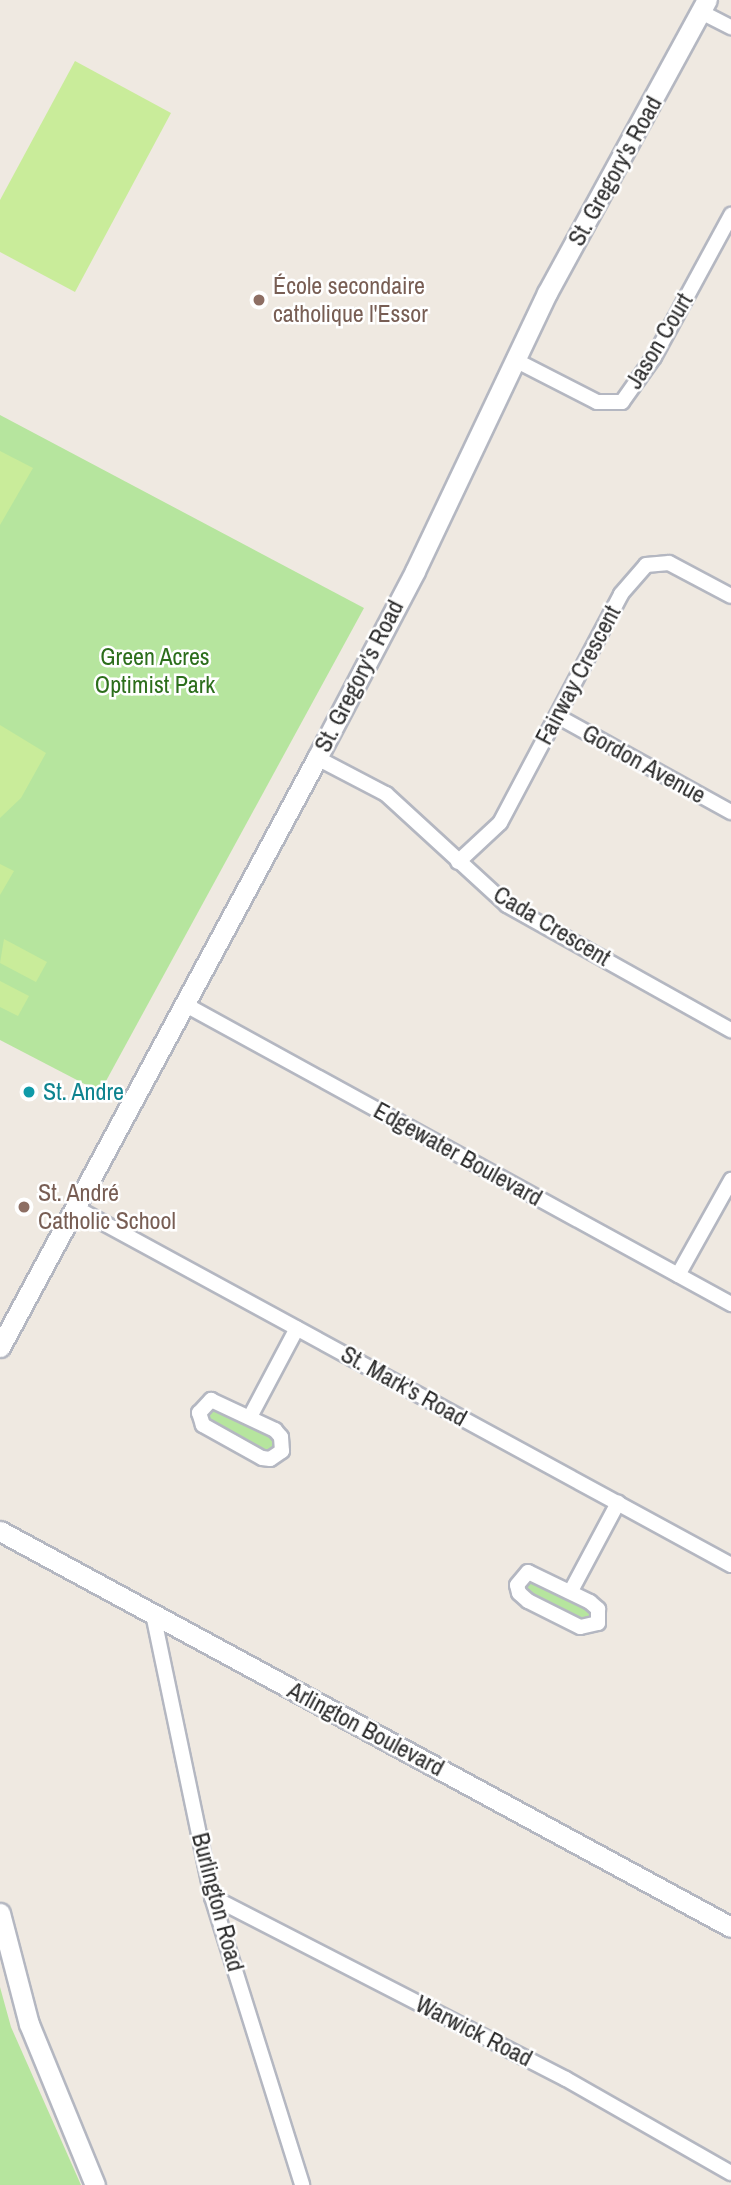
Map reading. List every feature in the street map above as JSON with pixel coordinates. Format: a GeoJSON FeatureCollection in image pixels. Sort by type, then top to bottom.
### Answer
{"type":"FeatureCollection","features":[{"type":"Feature","properties":{"kind":"street"},"geometry":{"type":"LineString","coordinates":[[704,6],[731,27]]}},
{"type":"Feature","properties":{"kind":"street","name":"St. Gregory's Road"},"geometry":{"type":"LineString","coordinates":[[0,1347],[317,758],[517,361],[547,293],[704,6]]}},
{"type":"Feature","properties":{"kind":"street","name":"Jason Court"},"geometry":{"type":"LineString","coordinates":[[517,361],[597,402],[622,402],[654,358],[731,215]]}},
{"type":"Feature","properties":{"kind":"street","name":"Fairway Crescent"},"geometry":{"type":"LineString","coordinates":[[458,862],[499,823],[621,594],[646,565],[669,563],[731,596]]}},
{"type":"Feature","properties":{"kind":"street","name":"Gordon Avenue"},"geometry":{"type":"LineString","coordinates":[[557,716],[731,812]]}},
{"type":"Feature","properties":{"kind":"street","name":"Cada Crescent"},"geometry":{"type":"LineString","coordinates":[[317,758],[386,794],[507,905],[731,1030]]}},
{"type":"Feature","properties":{"kind":"street","name":"Edgewater Boulevard"},"geometry":{"type":"LineString","coordinates":[[186,1005],[731,1304]]}},
{"type":"Feature","properties":{"kind":"street"},"geometry":{"type":"LineString","coordinates":[[678,1275],[731,1180]]}},
{"type":"Feature","properties":{"kind":"street","name":"St. Mark's Road"},"geometry":{"type":"LineString","coordinates":[[76,1208],[731,1565]]}},
{"type":"Feature","properties":{"kind":"street"},"geometry":{"type":"LineString","coordinates":[[251,1415],[297,1328]]}},
{"type":"Feature","properties":{"kind":"street"},"geometry":{"type":"LineString","coordinates":[[211,1400],[251,1415],[281,1437],[283,1444],[276,1457],[262,1458],[209,1428],[199,1413],[211,1400]]}},
{"type":"Feature","properties":{"kind":"street"},"geometry":{"type":"LineString","coordinates":[[572,1589],[618,1503]]}},
{"type":"Feature","properties":{"kind":"street","name":"Arlington Boulevard"},"geometry":{"type":"LineString","coordinates":[[0,1531],[731,1927]]}},
{"type":"Feature","properties":{"kind":"street"},"geometry":{"type":"LineString","coordinates":[[528,1572],[572,1589],[598,1609],[598,1623],[592,1628],[580,1627],[528,1601],[519,1593],[517,1585],[528,1572]]}},
{"type":"Feature","properties":{"kind":"street","name":"Burlington Road"},"geometry":{"type":"LineString","coordinates":[[153,1614],[212,1897],[302,2185]]}},
{"type":"Feature","properties":{"kind":"street","name":"Warwick Road"},"geometry":{"type":"LineString","coordinates":[[212,1897],[566,2078],[731,2173]]}},
{"type":"Feature","properties":{"kind":"street"},"geometry":{"type":"LineString","coordinates":[[0,1913],[30,2024],[95,2185]]}},
{"type":"Feature","properties":{"kind":"green space"},"geometry":{"type":"Polygon","coordinates":[[[75,61],[171,113],[75,292],[0,252],[0,200],[75,61]]]}},
{"type":"Feature","properties":{"kind":"green space","name":"Green Acres Optimist Park"},"geometry":{"type":"Polygon","coordinates":[[[0,415],[364,608],[100,1092],[0,1040],[0,415]]]}},
{"type":"Feature","properties":{"kind":"green space"},"geometry":{"type":"Polygon","coordinates":[[[0,451],[33,468],[0,525],[0,451]]]}},
{"type":"Feature","properties":{"kind":"green space"},"geometry":{"type":"Polygon","coordinates":[[[0,725],[46,753],[21,798],[0,818],[0,725]]]}},
{"type":"Feature","properties":{"kind":"green space"},"geometry":{"type":"Polygon","coordinates":[[[0,864],[14,871],[0,895],[0,864]]]}},
{"type":"Feature","properties":{"kind":"green space"},"geometry":{"type":"Polygon","coordinates":[[[4,939],[47,962],[36,982],[0,963],[4,939]]]}},
{"type":"Feature","properties":{"kind":"green space"},"geometry":{"type":"Polygon","coordinates":[[[0,981],[29,996],[18,1016],[0,1007],[0,981]]]}},
{"type":"Feature","properties":{"kind":"green space"},"geometry":{"type":"Polygon","coordinates":[[[211,1406],[271,1434],[274,1448],[261,1452],[211,1424],[206,1416],[211,1406]]]}},
{"type":"Feature","properties":{"kind":"green space"},"geometry":{"type":"Polygon","coordinates":[[[531,1579],[592,1609],[591,1616],[584,1622],[528,1595],[524,1587],[531,1579]]]}},
{"type":"Feature","properties":{"kind":"green space"},"geometry":{"type":"Polygon","coordinates":[[[0,1987],[11,2027],[81,2185],[0,2185],[0,1987]]]}},
{"type":"Feature","properties":{"kind":"place","name":"École secondaire catholique l'Essor"},"geometry":{"type":"Point","coordinates":[259,300]}},
{"type":"Feature","properties":{"kind":"place","name":"St. Andre"},"geometry":{"type":"Point","coordinates":[29,1092]}},
{"type":"Feature","properties":{"kind":"place","name":"St. André Catholic School"},"geometry":{"type":"Point","coordinates":[24,1207]}}]}
